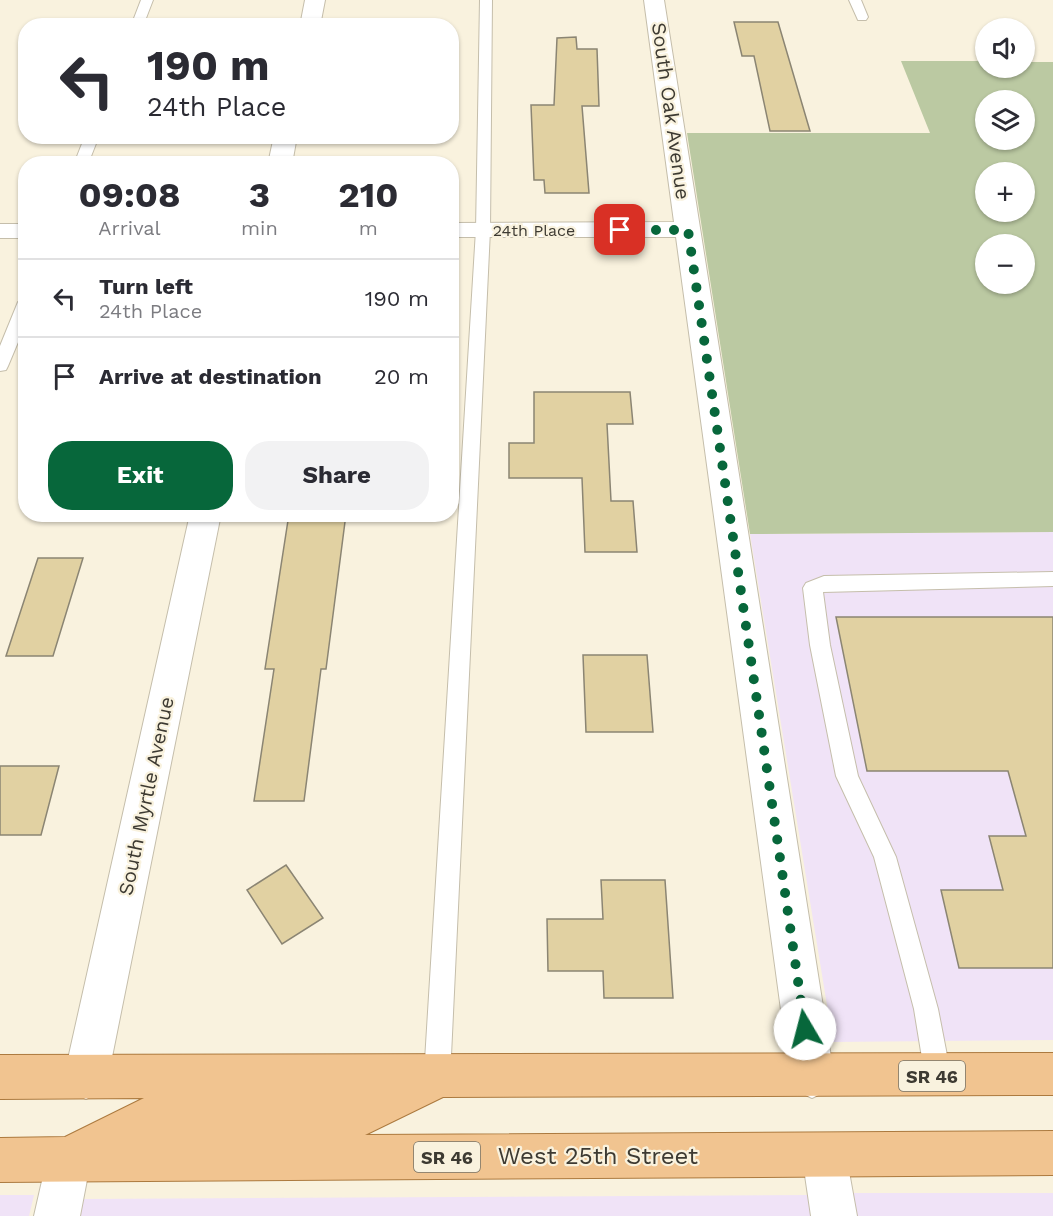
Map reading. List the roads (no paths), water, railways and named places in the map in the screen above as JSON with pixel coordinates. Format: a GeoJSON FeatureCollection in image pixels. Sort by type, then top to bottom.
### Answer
{"type":"FeatureCollection","features":[{"type":"Feature","properties":{"kind":"main road","name":"SR 46"},"geometry":{"type":"LineString","coordinates":[[0,1077],[812,1077],[1053,1074]]}},
{"type":"Feature","properties":{"kind":"main road"},"geometry":{"type":"LineString","coordinates":[[69,1159],[144,1120],[351,1119],[437,1077]]}},
{"type":"Feature","properties":{"kind":"main road","name":"West 25th Street"},"geometry":{"type":"LineString","coordinates":[[0,1160],[1053,1153]]}},
{"type":"Feature","properties":{"kind":"street"},"geometry":{"type":"LineString","coordinates":[[312,18],[315,0]]}},
{"type":"Feature","properties":{"kind":"street","name":"South Oak Avenue"},"geometry":{"type":"LineString","coordinates":[[654,0],[812,1077]]}},
{"type":"Feature","properties":{"kind":"street","name":"24th Place"},"geometry":{"type":"LineString","coordinates":[[459,230],[688,230]]}},
{"type":"Feature","properties":{"kind":"street"},"geometry":{"type":"LineString","coordinates":[[0,231],[18,231]]}},
{"type":"Feature","properties":{"kind":"street","name":"South Myrtle Avenue"},"geometry":{"type":"LineString","coordinates":[[86,1077],[204,522]]}},
{"type":"Feature","properties":{"kind":"street"},"geometry":{"type":"LineString","coordinates":[[824,1155],[834,1216]]}},
{"type":"Feature","properties":{"kind":"street"},"geometry":{"type":"LineString","coordinates":[[57,1216],[69,1159]]}},
{"type":"Feature","properties":{"kind":"lane"},"geometry":{"type":"LineString","coordinates":[[140,18],[147,0]]}},
{"type":"Feature","properties":{"kind":"lane"},"geometry":{"type":"LineString","coordinates":[[437,1077],[483,230],[486,0]]}},
{"type":"Feature","properties":{"kind":"lane"},"geometry":{"type":"LineString","coordinates":[[855,0],[862,17]]}},
{"type":"Feature","properties":{"kind":"lane"},"geometry":{"type":"LineString","coordinates":[[0,366],[18,322]]}},
{"type":"Feature","properties":{"kind":"lane"},"geometry":{"type":"LineString","coordinates":[[938,1076],[926,1009],[885,857],[847,776],[820,645],[813,588],[824,583],[1053,579]]}}]}
